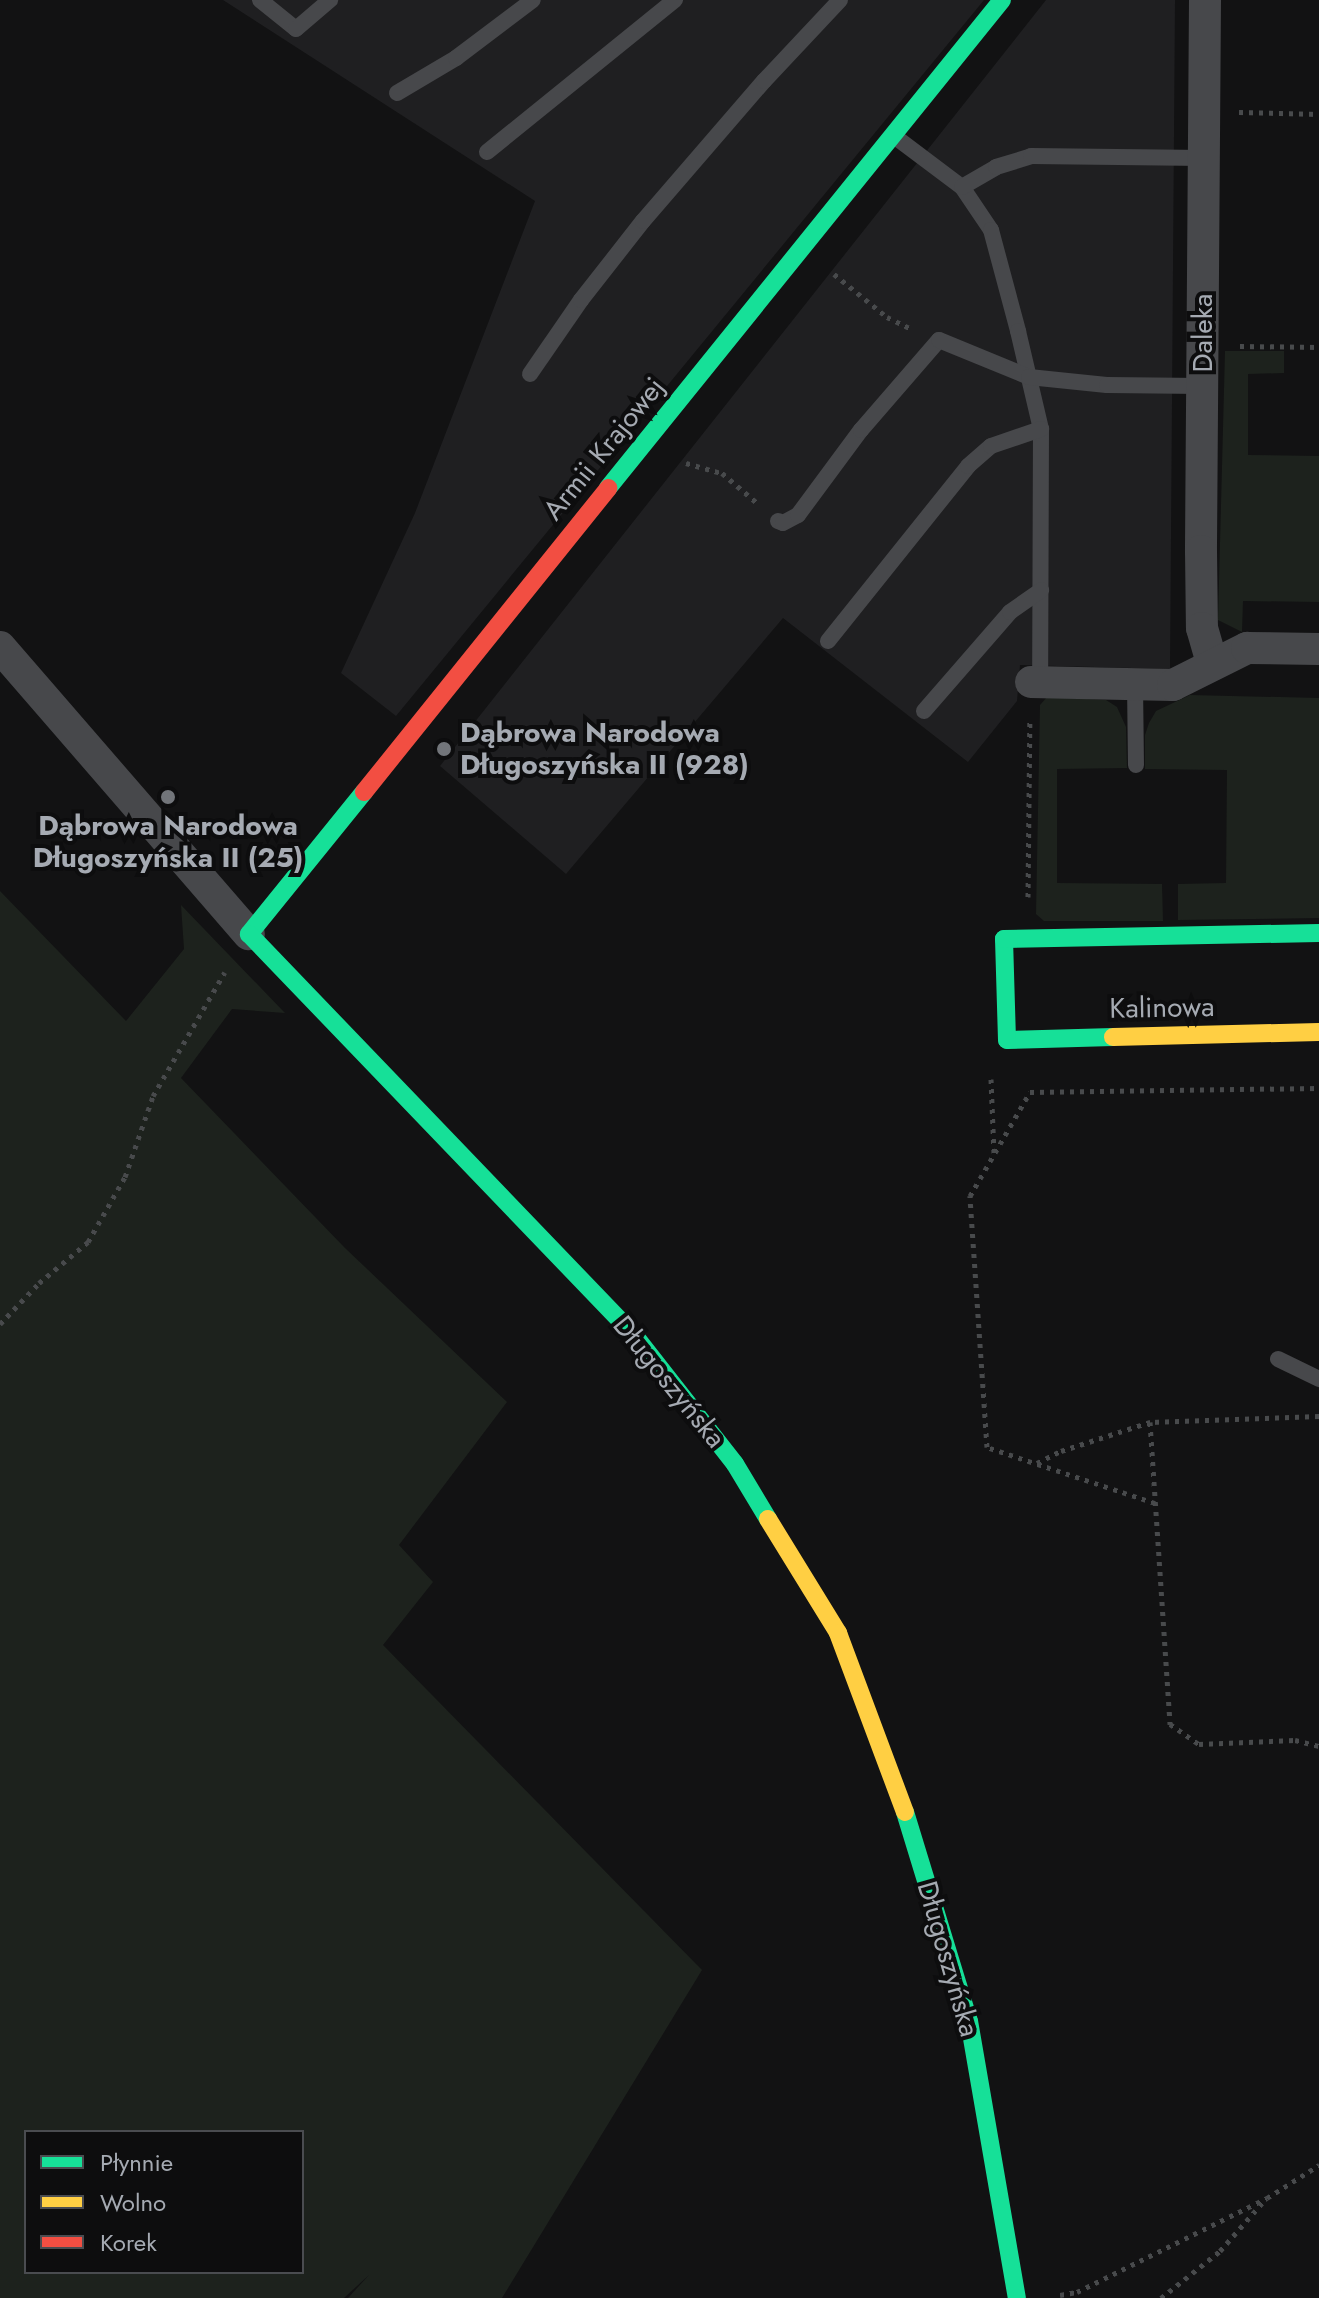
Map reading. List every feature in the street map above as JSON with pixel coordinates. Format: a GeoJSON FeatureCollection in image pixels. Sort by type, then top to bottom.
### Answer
{"type":"FeatureCollection","features":[{"type":"Feature","properties":{"kind":"street","name":"Armii Krajowej"},"geometry":{"type":"LineString","coordinates":[[249,934],[1002,0]]}},
{"type":"Feature","properties":{"kind":"street","name":"Daleka"},"geometry":{"type":"LineString","coordinates":[[1205,0],[1202,628],[1212,664]]}},
{"type":"Feature","properties":{"kind":"street","name":"Długoszyńska"},"geometry":{"type":"LineString","coordinates":[[0,647],[249,934],[635,1336],[735,1464],[838,1633],[899,1793],[969,2021],[1017,2298]]}},
{"type":"Feature","properties":{"kind":"street"},"geometry":{"type":"LineString","coordinates":[[1036,682],[1173,685],[1247,648],[1319,649]]}},
{"type":"Feature","properties":{"kind":"street"},"geometry":{"type":"LineString","coordinates":[[1007,1040],[1004,939],[1319,933]]}},
{"type":"Feature","properties":{"kind":"street","name":"Kalinowa"},"geometry":{"type":"LineString","coordinates":[[1007,1040],[1319,1032]]}},
{"type":"Feature","properties":{"kind":"lane"},"geometry":{"type":"LineString","coordinates":[[260,0],[296,29],[330,0]]}},
{"type":"Feature","properties":{"kind":"lane"},"geometry":{"type":"LineString","coordinates":[[397,93],[456,58],[533,0]]}},
{"type":"Feature","properties":{"kind":"lane"},"geometry":{"type":"LineString","coordinates":[[487,152],[675,0]]}},
{"type":"Feature","properties":{"kind":"lane"},"geometry":{"type":"LineString","coordinates":[[530,374],[581,300],[643,221],[764,81],[840,0]]}},
{"type":"Feature","properties":{"kind":"lane"},"geometry":{"type":"LineString","coordinates":[[893,135],[962,187],[991,230],[1041,429],[1041,590],[1036,682]]}},
{"type":"Feature","properties":{"kind":"lane"},"geometry":{"type":"LineString","coordinates":[[962,187],[996,167],[1031,156],[1204,158]]}},
{"type":"Feature","properties":{"kind":"lane"},"geometry":{"type":"LineString","coordinates":[[778,521],[783,523],[798,515],[861,430],[939,340],[1029,377],[1107,385],[1202,386]]}},
{"type":"Feature","properties":{"kind":"lane"},"geometry":{"type":"LineString","coordinates":[[828,641],[968,466],[991,446],[1041,429]]}},
{"type":"Feature","properties":{"kind":"lane"},"geometry":{"type":"LineString","coordinates":[[924,711],[1010,612],[1041,590]]}},
{"type":"Feature","properties":{"kind":"lane"},"geometry":{"type":"LineString","coordinates":[[1135,684],[1136,765]]}},
{"type":"Feature","properties":{"kind":"lane"},"geometry":{"type":"LineString","coordinates":[[1278,1359],[1319,1379]]}},
{"type":"Feature","properties":{"kind":"path"},"geometry":{"type":"LineString","coordinates":[[1226,111],[1319,114]]}},
{"type":"Feature","properties":{"kind":"path"},"geometry":{"type":"LineString","coordinates":[[800,251],[887,317],[939,340]]}},
{"type":"Feature","properties":{"kind":"path"},"geometry":{"type":"LineString","coordinates":[[1232,346],[1319,347]]}},
{"type":"Feature","properties":{"kind":"path"},"geometry":{"type":"LineString","coordinates":[[633,458],[697,463],[722,473],[778,521]]}},
{"type":"Feature","properties":{"kind":"path"},"geometry":{"type":"LineString","coordinates":[[1028,938],[1036,682]]}},
{"type":"Feature","properties":{"kind":"path"},"geometry":{"type":"LineString","coordinates":[[0,1324],[39,1283],[88,1242],[125,1177],[153,1096],[249,934]]}},
{"type":"Feature","properties":{"kind":"path"},"geometry":{"type":"LineString","coordinates":[[994,1154],[991,1067],[1007,1040]]}},
{"type":"Feature","properties":{"kind":"path"},"geometry":{"type":"LineString","coordinates":[[1155,1503],[987,1447],[970,1196],[1030,1092],[1319,1088]]}},
{"type":"Feature","properties":{"kind":"path"},"geometry":{"type":"LineString","coordinates":[[1036,1463],[1061,1451],[1150,1422],[1319,1416]]}},
{"type":"Feature","properties":{"kind":"path"},"geometry":{"type":"LineString","coordinates":[[1150,1422],[1170,1724],[1199,1744],[1295,1740],[1319,1746]]}},
{"type":"Feature","properties":{"kind":"path"},"geometry":{"type":"LineString","coordinates":[[1050,2296],[1077,2292],[1267,2198],[1319,2165]]}},
{"type":"Feature","properties":{"kind":"path"},"geometry":{"type":"LineString","coordinates":[[1161,2298],[1220,2251],[1267,2198]]}},
{"type":"Feature","properties":{"kind":"shaded area"},"geometry":{"type":"Polygon","coordinates":[[[223,0],[984,0],[396,716],[341,673],[415,513],[535,201],[223,0]]]}},
{"type":"Feature","properties":{"kind":"shaded area"},"geometry":{"type":"Polygon","coordinates":[[[1046,0],[1175,0],[1170,669],[1020,665],[1017,701],[968,762],[783,618],[566,874],[440,766],[1046,0]]]}},
{"type":"Feature","properties":{"kind":"shaded area"},"geometry":{"type":"Polygon","coordinates":[[[1225,351],[1284,351],[1284,373],[1248,374],[1248,455],[1319,456],[1319,602],[1243,601],[1242,632],[1218,620],[1225,351]]]}},
{"type":"Feature","properties":{"kind":"shaded area"},"geometry":{"type":"Polygon","coordinates":[[[1190,695],[1319,698],[1319,918],[1178,920],[1178,884],[1226,883],[1227,770],[1145,769],[1145,735],[1156,711],[1190,695]]]}},
{"type":"Feature","properties":{"kind":"shaded area"},"geometry":{"type":"Polygon","coordinates":[[[1047,697],[1106,700],[1117,707],[1126,727],[1127,768],[1057,769],[1057,883],[1162,884],[1163,921],[1044,921],[1036,914],[1040,705],[1047,697]]]}},
{"type":"Feature","properties":{"kind":"shaded area"},"geometry":{"type":"Polygon","coordinates":[[[0,891],[126,1021],[184,949],[181,905],[285,1013],[232,1009],[181,1078],[345,1248],[507,1402],[399,1545],[433,1582],[383,1645],[702,1970],[502,2298],[348,2298],[369,2275],[344,2298],[0,2298],[0,891]]]}},
{"type":"Feature","properties":{"kind":"traffic: fast"},"geometry":{"type":"LineString","coordinates":[[608,488],[1002,0]]}},
{"type":"Feature","properties":{"kind":"traffic: fast"},"geometry":{"type":"LineString","coordinates":[[364,792],[249,934],[635,1336],[735,1464],[768,1519]]}},
{"type":"Feature","properties":{"kind":"traffic: fast"},"geometry":{"type":"LineString","coordinates":[[1113,1037],[1007,1040],[1004,939],[1319,933]]}},
{"type":"Feature","properties":{"kind":"traffic: fast"},"geometry":{"type":"LineString","coordinates":[[905,1812],[969,2021],[1017,2298]]}},
{"type":"Feature","properties":{"kind":"traffic: slow"},"geometry":{"type":"LineString","coordinates":[[1113,1037],[1319,1032]]}},
{"type":"Feature","properties":{"kind":"traffic: slow"},"geometry":{"type":"LineString","coordinates":[[768,1519],[838,1633],[905,1812]]}},
{"type":"Feature","properties":{"kind":"traffic: jam"},"geometry":{"type":"LineString","coordinates":[[364,792],[608,488]]}},
{"type":"Feature","properties":{"kind":"place","name":"Dąbrowa Narodowa Długoszyńska II (928)"},"geometry":{"type":"Point","coordinates":[444,749]}},
{"type":"Feature","properties":{"kind":"place","name":"Dąbrowa Narodowa Długoszyńska II (25)"},"geometry":{"type":"Point","coordinates":[168,797]}}]}
